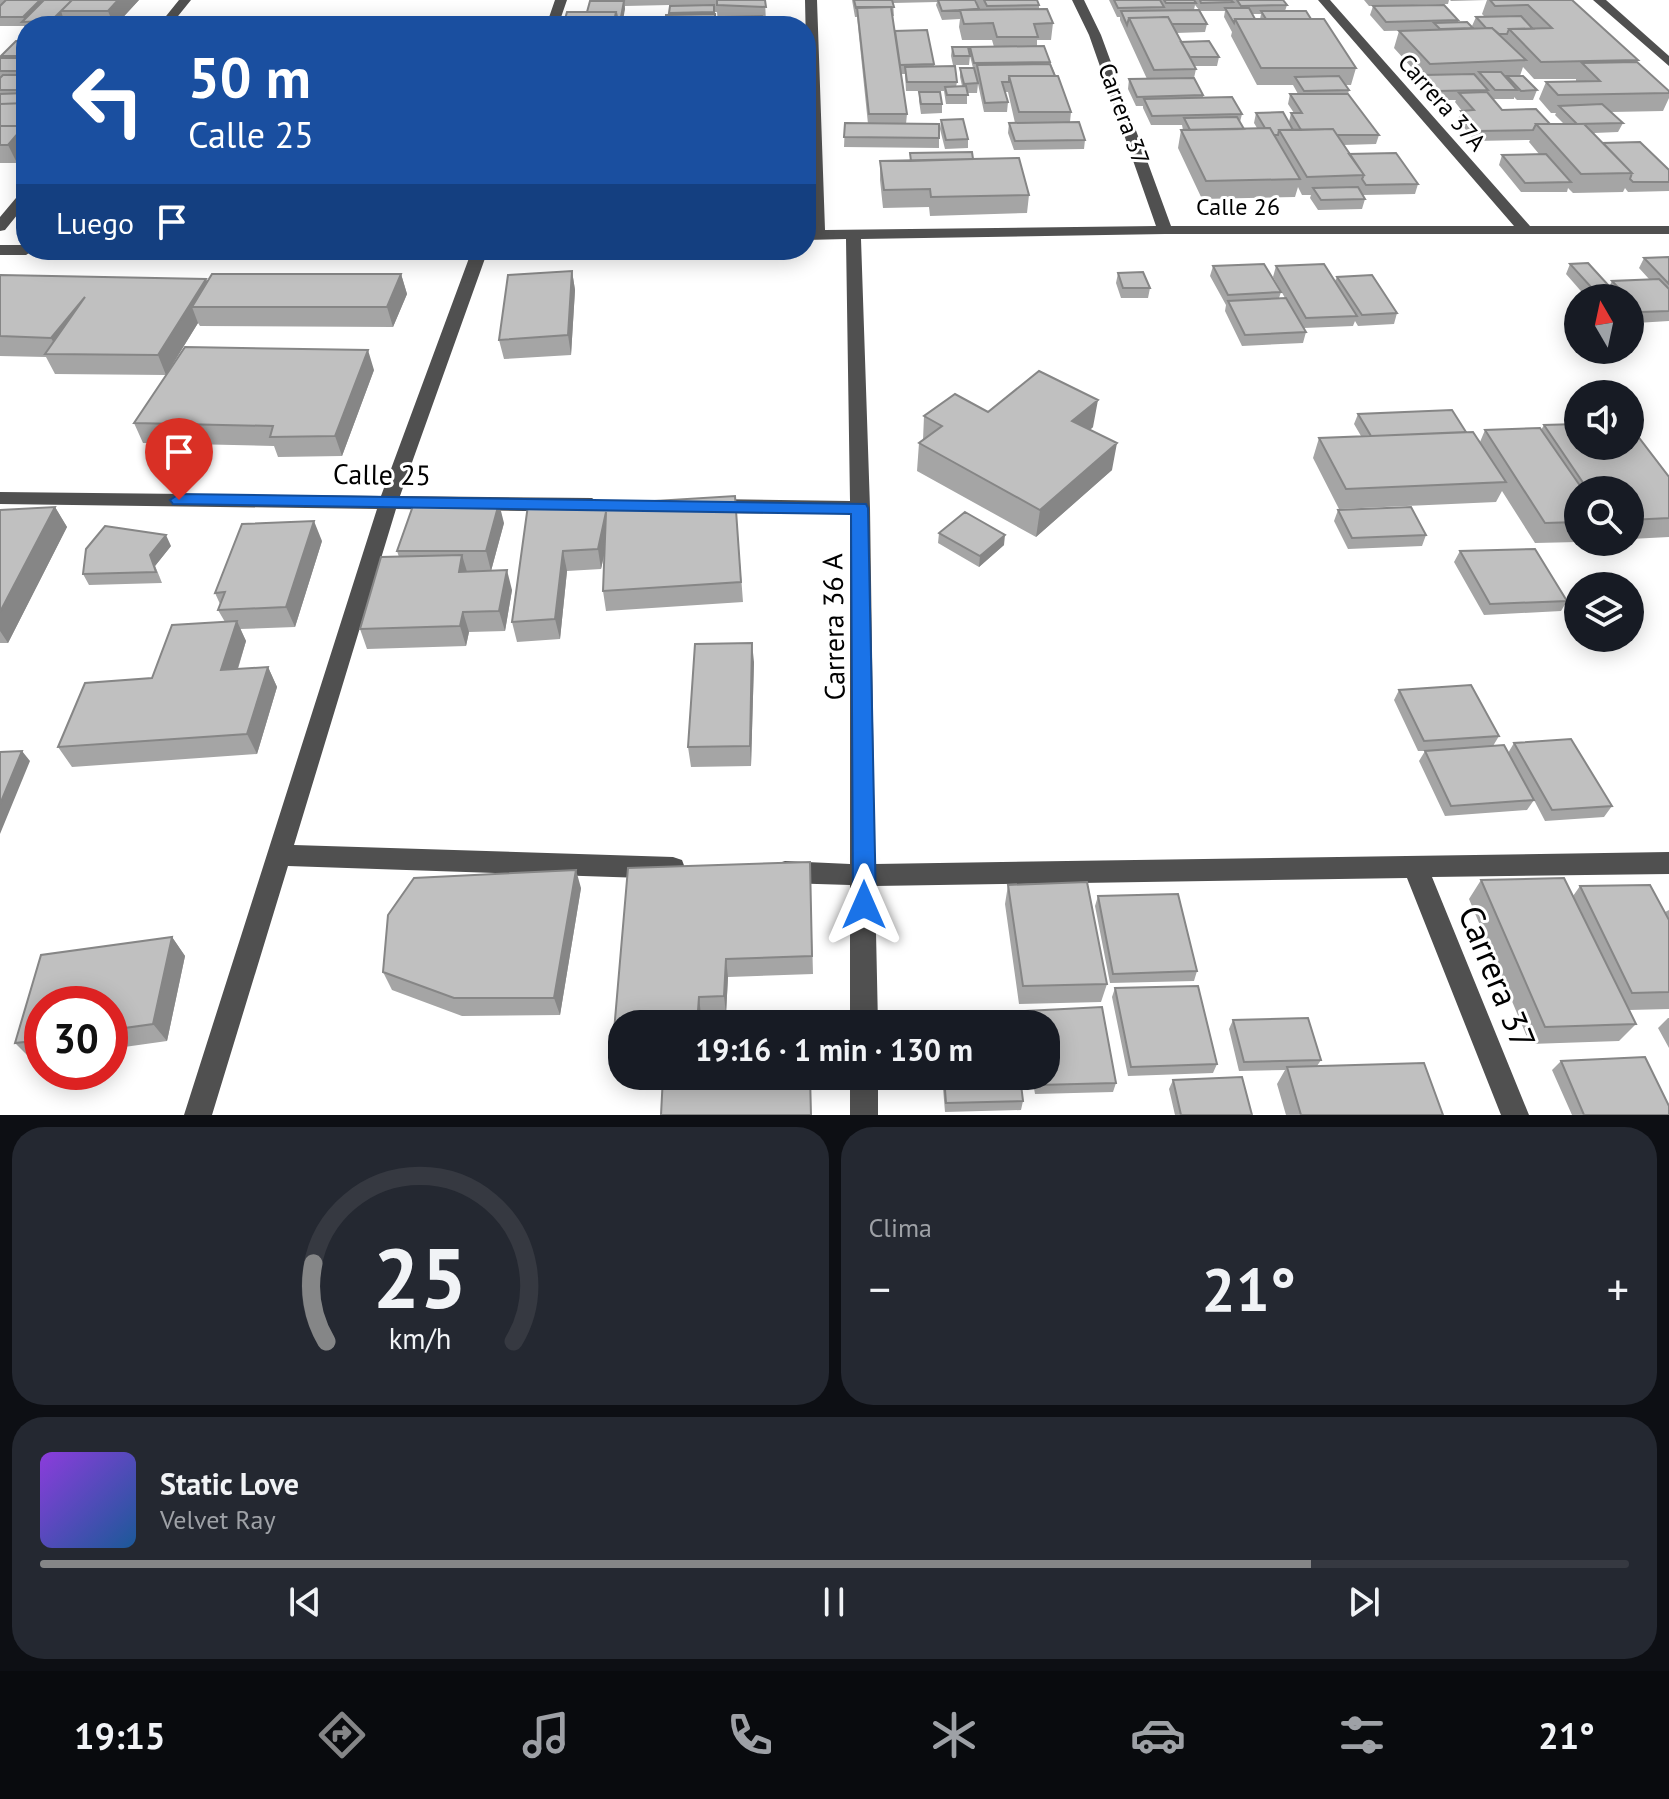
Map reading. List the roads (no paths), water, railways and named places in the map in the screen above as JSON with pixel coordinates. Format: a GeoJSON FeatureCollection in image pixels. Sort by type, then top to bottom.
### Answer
{"type":"FeatureCollection","features":[{"type":"Feature","properties":{"kind":"street"},"geometry":{"type":"LineString","coordinates":[[172,16],[185,0]]}},
{"type":"Feature","properties":{"kind":"street","name":"Carrera 37"},"geometry":{"type":"LineString","coordinates":[[1078,0],[1095,35],[1165,230]]}},
{"type":"Feature","properties":{"kind":"street","name":"Carrera 37A"},"geometry":{"type":"LineString","coordinates":[[1324,0],[1528,232]]}},
{"type":"Feature","properties":{"kind":"street"},"geometry":{"type":"LineString","coordinates":[[1599,0],[1669,62]]}},
{"type":"Feature","properties":{"kind":"street"},"geometry":{"type":"LineString","coordinates":[[0,227],[16,207]]}},
{"type":"Feature","properties":{"kind":"street","name":"Calle 26"},"geometry":{"type":"LineString","coordinates":[[816,235],[1165,230],[1669,230]]}},
{"type":"Feature","properties":{"kind":"street","name":"Carrera 36 A"},"geometry":{"type":"LineString","coordinates":[[853,235],[860,508],[864,1010]]}},
{"type":"Feature","properties":{"kind":"street"},"geometry":{"type":"LineString","coordinates":[[198,1115],[388,503],[476,260]]}},
{"type":"Feature","properties":{"kind":"street","name":"Calle 25"},"geometry":{"type":"LineString","coordinates":[[0,498],[608,505]]}},
{"type":"Feature","properties":{"kind":"street"},"geometry":{"type":"LineString","coordinates":[[687,506],[860,508]]}},
{"type":"Feature","properties":{"kind":"street"},"geometry":{"type":"LineString","coordinates":[[277,855],[690,869]]}},
{"type":"Feature","properties":{"kind":"street"},"geometry":{"type":"LineString","coordinates":[[753,871],[864,875],[1669,863]]}},
{"type":"Feature","properties":{"kind":"street","name":"Carrera 37"},"geometry":{"type":"LineString","coordinates":[[1415,867],[1515,1115]]}},
{"type":"Feature","properties":{"kind":"street"},"geometry":{"type":"LineString","coordinates":[[864,1090],[864,1115]]}}]}
